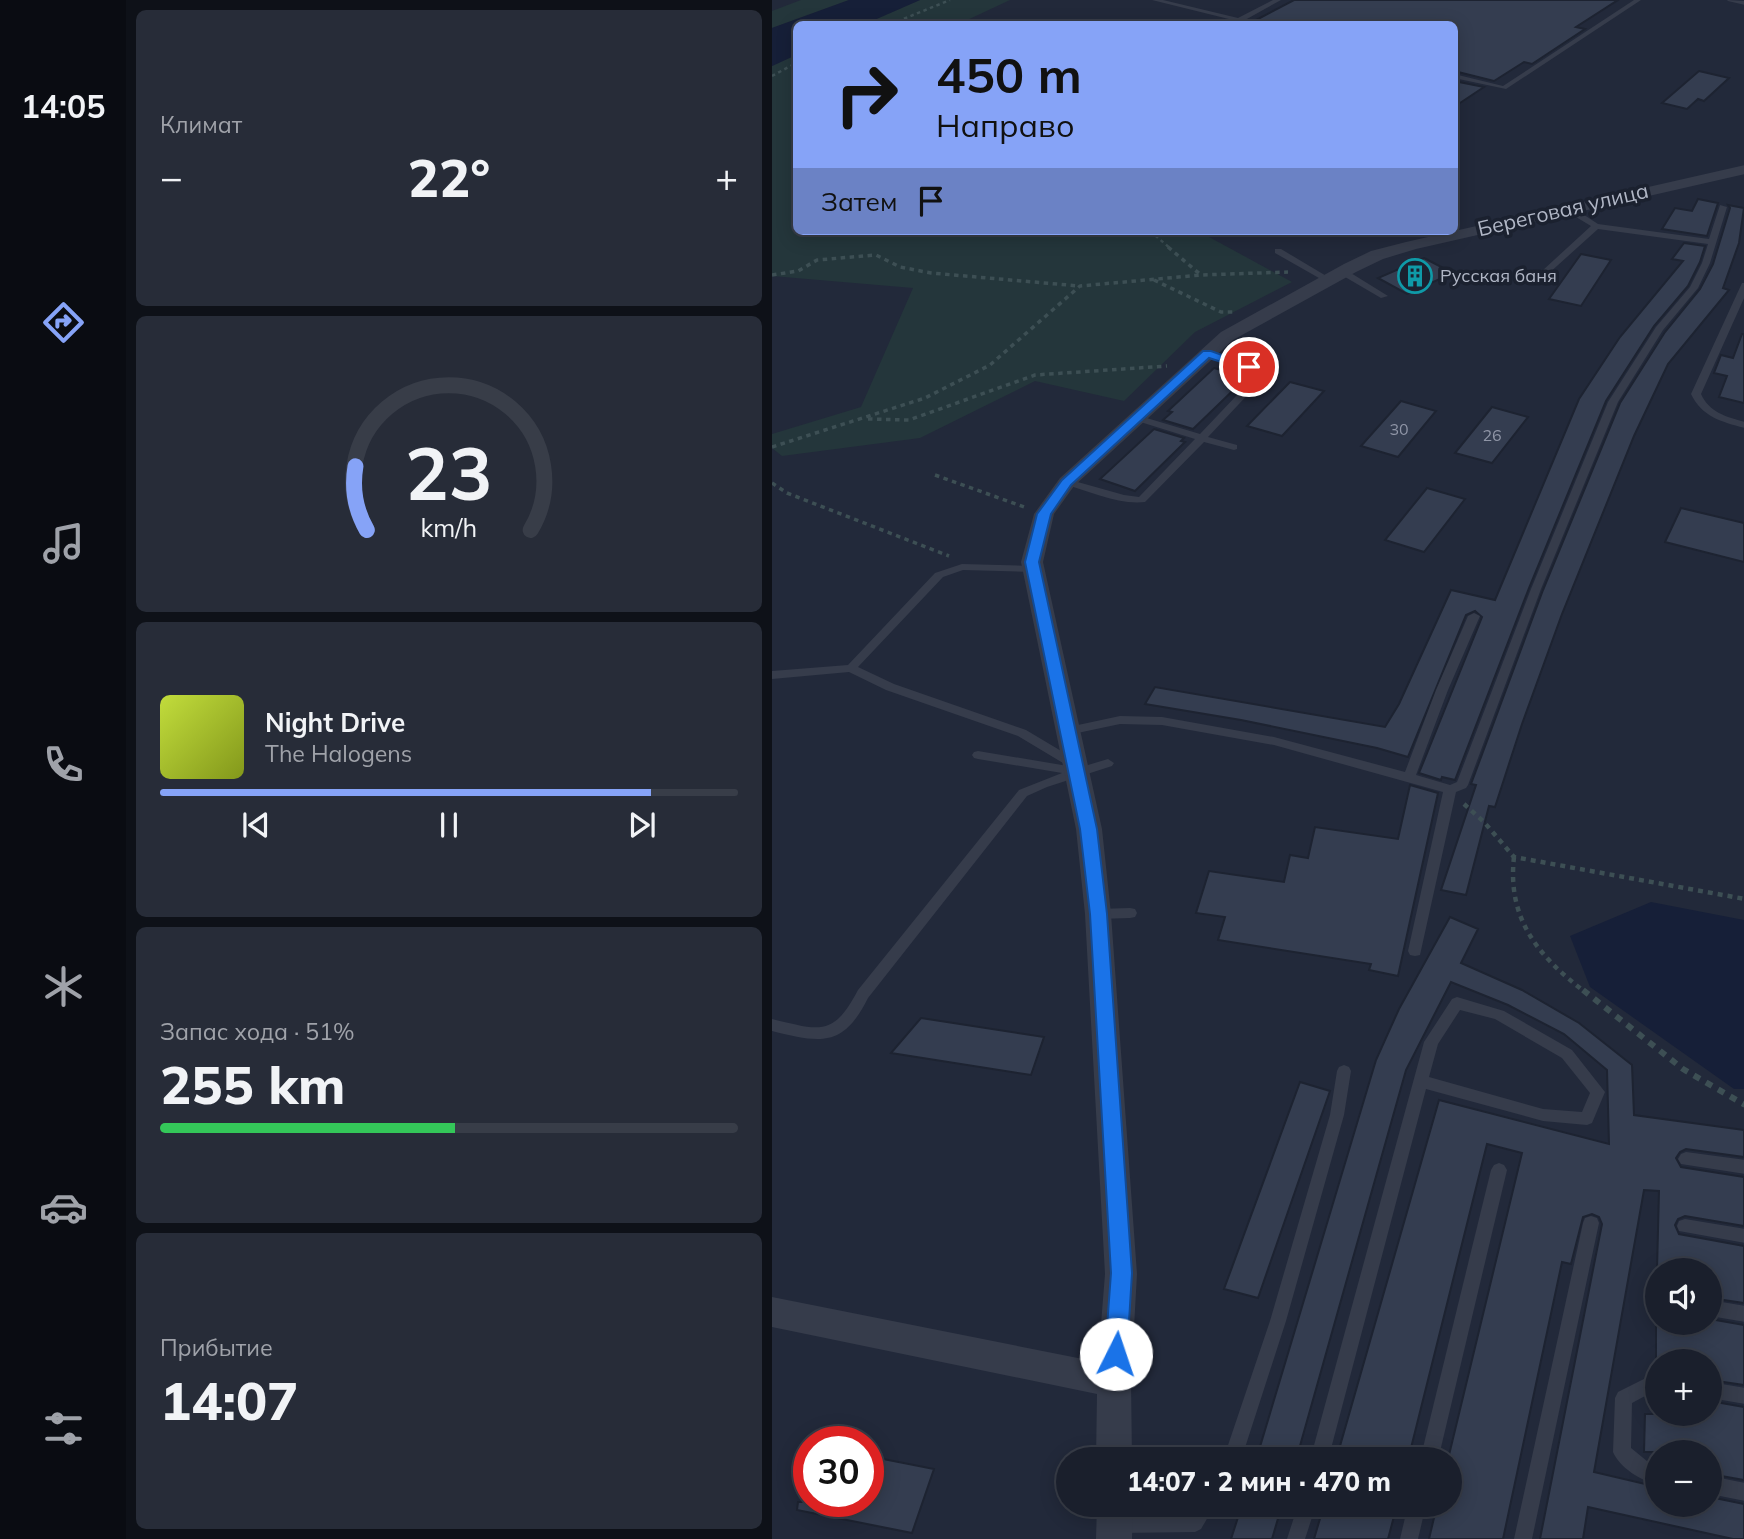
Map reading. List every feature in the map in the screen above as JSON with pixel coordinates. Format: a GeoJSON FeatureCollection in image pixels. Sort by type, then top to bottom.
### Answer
{"type":"FeatureCollection","features":[{"type":"Feature","properties":{"kind":"street","name":"Береговая улица"},"geometry":{"type":"LineString","coordinates":[[1458,234],[1744,169]]}},
{"type":"Feature","properties":{"kind":"street","name":"Береговая улица"},"geometry":{"type":"LineString","coordinates":[[1114,1447],[1114,1381],[1121,1273],[1098,914],[1089,829],[1032,562],[1044,514],[1067,482],[1227,336],[1377,255],[1452,235]]}},
{"type":"Feature","properties":{"kind":"street"},"geometry":{"type":"LineString","coordinates":[[772,1312],[1114,1381]]}},
{"type":"Feature","properties":{"kind":"lane"},"geometry":{"type":"LineString","coordinates":[[1155,0],[1243,21]]}},
{"type":"Feature","properties":{"kind":"lane"},"geometry":{"type":"LineString","coordinates":[[1181,6],[1194,0]]}},
{"type":"Feature","properties":{"kind":"lane"},"geometry":{"type":"LineString","coordinates":[[1239,20],[1278,0]]}},
{"type":"Feature","properties":{"kind":"lane"},"geometry":{"type":"LineString","coordinates":[[1458,77],[1504,89],[1638,0]]}},
{"type":"Feature","properties":{"kind":"lane"},"geometry":{"type":"LineString","coordinates":[[1730,0],[1744,3]]}},
{"type":"Feature","properties":{"kind":"lane"},"geometry":{"type":"LineString","coordinates":[[1068,731],[1120,720],[1162,720],[1274,741],[1450,789],[1462,785],[1536,589],[1613,402],[1659,329],[1694,288],[1723,207]]}},
{"type":"Feature","properties":{"kind":"lane"},"geometry":{"type":"LineString","coordinates":[[1568,209],[1596,226],[1712,242]]}},
{"type":"Feature","properties":{"kind":"lane"},"geometry":{"type":"LineString","coordinates":[[1534,282],[1596,226]]}},
{"type":"Feature","properties":{"kind":"lane"},"geometry":{"type":"LineString","coordinates":[[1278,251],[1306,267],[1384,296]]}},
{"type":"Feature","properties":{"kind":"lane"},"geometry":{"type":"LineString","coordinates":[[1744,285],[1695,394],[1699,402],[1715,416],[1744,425]]}},
{"type":"Feature","properties":{"kind":"lane"},"geometry":{"type":"LineString","coordinates":[[1067,482],[1123,498],[1141,500],[1264,373],[1235,361],[1201,359]]}},
{"type":"Feature","properties":{"kind":"lane"},"geometry":{"type":"LineString","coordinates":[[1137,418],[1234,447]]}},
{"type":"Feature","properties":{"kind":"lane"},"geometry":{"type":"LineString","coordinates":[[851,668],[939,575],[962,567],[1033,569]]}},
{"type":"Feature","properties":{"kind":"lane"},"geometry":{"type":"LineString","coordinates":[[1409,778],[1442,690],[1474,616]]}},
{"type":"Feature","properties":{"kind":"lane"},"geometry":{"type":"LineString","coordinates":[[772,675],[851,668],[890,687],[1022,733],[1076,768]]}},
{"type":"Feature","properties":{"kind":"lane"},"geometry":{"type":"LineString","coordinates":[[978,755],[1076,768],[1108,764]]}},
{"type":"Feature","properties":{"kind":"lane"},"geometry":{"type":"LineString","coordinates":[[772,1025],[818,1035],[840,1030],[855,1012],[863,993],[1023,793],[1076,768]]}},
{"type":"Feature","properties":{"kind":"lane"},"geometry":{"type":"LineString","coordinates":[[1415,951],[1450,789]]}},
{"type":"Feature","properties":{"kind":"lane"},"geometry":{"type":"LineString","coordinates":[[1098,914],[1130,913]]}},
{"type":"Feature","properties":{"kind":"lane"},"geometry":{"type":"LineString","coordinates":[[1322,1447],[1431,1042],[1457,1003],[1499,1015],[1567,1054],[1597,1092],[1587,1119],[1543,1115],[1421,1081]]}},
{"type":"Feature","properties":{"kind":"lane"},"geometry":{"type":"LineString","coordinates":[[1236,1447],[1278,1321],[1330,1140],[1344,1071]]}},
{"type":"Feature","properties":{"kind":"lane"},"geometry":{"type":"LineString","coordinates":[[1686,1159],[1744,1167]]}},
{"type":"Feature","properties":{"kind":"lane"},"geometry":{"type":"LineString","coordinates":[[1432,1447],[1499,1170]]}},
{"type":"Feature","properties":{"kind":"lane"},"geometry":{"type":"LineString","coordinates":[[1523,1539],[1591,1223]]}},
{"type":"Feature","properties":{"kind":"lane"},"geometry":{"type":"LineString","coordinates":[[1685,1226],[1744,1236]]}},
{"type":"Feature","properties":{"kind":"lane"},"geometry":{"type":"LineString","coordinates":[[1722,1310],[1744,1314]]}},
{"type":"Feature","properties":{"kind":"lane"},"geometry":{"type":"LineString","coordinates":[[1645,1387],[1624,1398],[1622,1452],[1645,1471]]}},
{"type":"Feature","properties":{"kind":"lane"},"geometry":{"type":"LineString","coordinates":[[1722,1392],[1744,1396]]}},
{"type":"Feature","properties":{"kind":"lane"},"geometry":{"type":"LineString","coordinates":[[1722,1487],[1744,1492]]}},
{"type":"Feature","properties":{"kind":"lane"},"geometry":{"type":"LineString","coordinates":[[1115,1523],[1195,1523],[1199,1517]]}},
{"type":"Feature","properties":{"kind":"lane"},"geometry":{"type":"LineString","coordinates":[[1296,1539],[1303,1517]]}},
{"type":"Feature","properties":{"kind":"lane"},"geometry":{"type":"LineString","coordinates":[[1409,1539],[1414,1517]]}},
{"type":"Feature","properties":{"kind":"path"},"geometry":{"type":"LineString","coordinates":[[898,21],[950,0]]}},
{"type":"Feature","properties":{"kind":"path"},"geometry":{"type":"LineString","coordinates":[[772,76],[793,65]]}},
{"type":"Feature","properties":{"kind":"path"},"geometry":{"type":"LineString","coordinates":[[1155,235],[1201,275]]}},
{"type":"Feature","properties":{"kind":"path"},"geometry":{"type":"LineString","coordinates":[[772,275],[798,271],[817,260],[876,255],[900,267],[931,273],[1080,286],[1201,275],[1288,272],[1306,267]]}},
{"type":"Feature","properties":{"kind":"path"},"geometry":{"type":"LineString","coordinates":[[1154,279],[1221,312],[1240,312]]}},
{"type":"Feature","properties":{"kind":"path"},"geometry":{"type":"LineString","coordinates":[[772,447],[925,398],[990,365],[1080,286]]}},
{"type":"Feature","properties":{"kind":"path"},"geometry":{"type":"LineString","coordinates":[[863,419],[908,420],[1035,375],[1201,359]]}},
{"type":"Feature","properties":{"kind":"path"},"geometry":{"type":"LineString","coordinates":[[935,475],[1044,514]]}},
{"type":"Feature","properties":{"kind":"path"},"geometry":{"type":"LineString","coordinates":[[772,483],[787,493],[961,561],[962,567]]}},
{"type":"Feature","properties":{"kind":"path"},"geometry":{"type":"LineString","coordinates":[[1450,789],[1484,822],[1514,857],[1744,899]]}},
{"type":"Feature","properties":{"kind":"path"},"geometry":{"type":"LineString","coordinates":[[1514,857],[1511,882],[1521,923],[1553,967],[1683,1069],[1744,1105]]}},
{"type":"Feature","properties":{"kind":"shaded area"},"geometry":{"type":"Polygon","coordinates":[[[801,0],[849,0],[772,28],[772,11],[801,0]]]}},
{"type":"Feature","properties":{"kind":"shaded area"},"geometry":{"type":"Polygon","coordinates":[[[920,0],[1010,0],[965,21],[872,21],[920,0]]]}},
{"type":"Feature","properties":{"kind":"shaded area"},"geometry":{"type":"Polygon","coordinates":[[[793,56],[793,235],[1205,235],[1292,282],[1195,332],[1124,401],[1035,381],[920,438],[782,456],[772,448],[772,434],[861,407],[913,288],[772,276],[772,66],[793,56]]]}},
{"type":"Feature","properties":{"kind":"water"},"geometry":{"type":"Polygon","coordinates":[[[849,0],[920,0],[872,21],[793,21],[793,56],[772,66],[772,28],[849,0]]]}},
{"type":"Feature","properties":{"kind":"water"},"geometry":{"type":"Polygon","coordinates":[[[1651,902],[1744,920],[1744,1089],[1734,1089],[1590,987],[1570,936],[1651,902]]]}},
{"type":"Feature","properties":{"kind":"building"},"geometry":{"type":"Polygon","coordinates":[[[1294,0],[1618,0],[1576,27],[1585,29],[1532,64],[1524,62],[1494,81],[1458,72],[1458,21],[1256,20],[1294,0]]]}},
{"type":"Feature","properties":{"kind":"building"},"geometry":{"type":"Polygon","coordinates":[[[1699,71],[1729,78],[1704,101],[1698,99],[1687,109],[1662,103],[1699,71]]]}},
{"type":"Feature","properties":{"kind":"building"},"geometry":{"type":"Polygon","coordinates":[[[1458,82],[1484,87],[1458,104],[1458,82]]]}},
{"type":"Feature","properties":{"kind":"building"},"geometry":{"type":"Polygon","coordinates":[[[1698,199],[1718,203],[1707,236],[1662,229],[1675,208],[1692,211],[1698,199]]]}},
{"type":"Feature","properties":{"kind":"building"},"geometry":{"type":"Polygon","coordinates":[[[1728,205],[1744,208],[1739,243],[1723,288],[1729,290],[1668,364],[1634,436],[1562,614],[1495,807],[1489,806],[1466,895],[1441,890],[1476,785],[1471,784],[1543,590],[1620,403],[1665,332],[1700,289],[1713,264],[1730,208],[1728,205]]]}},
{"type":"Feature","properties":{"kind":"building"},"geometry":{"type":"Polygon","coordinates":[[[1684,243],[1705,246],[1700,262],[1688,286],[1654,326],[1606,401],[1529,588],[1455,780],[1442,777],[1441,780],[1419,773],[1482,617],[1475,611],[1466,615],[1408,757],[1241,720],[1145,704],[1155,687],[1385,727],[1399,704],[1451,590],[1495,600],[1579,399],[1620,337],[1683,261],[1672,259],[1684,243]]]}},
{"type":"Feature","properties":{"kind":"building"},"geometry":{"type":"Polygon","coordinates":[[[1581,254],[1611,260],[1581,306],[1549,299],[1581,254]]]}},
{"type":"Feature","properties":{"kind":"building","name":"Русская баня"},"geometry":{"type":"Polygon","coordinates":[[[1424,258],[1453,273],[1407,294],[1378,278],[1424,258]]]}},
{"type":"Feature","properties":{"kind":"building"},"geometry":{"type":"Polygon","coordinates":[[[1742,334],[1744,403],[1719,397],[1727,376],[1714,373],[1721,355],[1733,358],[1742,334]]]}},
{"type":"Feature","properties":{"kind":"building"},"geometry":{"type":"Polygon","coordinates":[[[1214,368],[1247,377],[1193,429],[1163,420],[1172,412],[1168,411],[1214,368]]]}},
{"type":"Feature","properties":{"kind":"building"},"geometry":{"type":"Polygon","coordinates":[[[1290,382],[1324,391],[1282,436],[1247,426],[1290,382]]]}},
{"type":"Feature","properties":{"kind":"building"},"geometry":{"type":"Polygon","coordinates":[[[1401,401],[1436,411],[1398,457],[1361,446],[1401,401]]]}},
{"type":"Feature","properties":{"kind":"building"},"geometry":{"type":"Polygon","coordinates":[[[1492,407],[1528,417],[1492,463],[1455,453],[1492,407]]]}},
{"type":"Feature","properties":{"kind":"building"},"geometry":{"type":"Polygon","coordinates":[[[1154,429],[1184,438],[1181,441],[1185,442],[1135,491],[1100,479],[1154,429]]]}},
{"type":"Feature","properties":{"kind":"building"},"geometry":{"type":"Polygon","coordinates":[[[1427,488],[1465,499],[1424,552],[1385,540],[1427,488]]]}},
{"type":"Feature","properties":{"kind":"building"},"geometry":{"type":"Polygon","coordinates":[[[1681,508],[1744,523],[1744,562],[1665,542],[1681,508]]]}},
{"type":"Feature","properties":{"kind":"building"},"geometry":{"type":"Polygon","coordinates":[[[1410,785],[1438,793],[1398,976],[1369,970],[1371,964],[1218,940],[1225,917],[1196,913],[1209,871],[1284,882],[1290,855],[1308,858],[1315,827],[1398,839],[1410,785]]]}},
{"type":"Feature","properties":{"kind":"building"},"geometry":{"type":"Polygon","coordinates":[[[1450,917],[1478,929],[1461,963],[1522,990],[1579,1023],[1632,1065],[1634,1115],[1744,1130],[1744,1157],[1686,1149],[1676,1158],[1681,1167],[1744,1177],[1744,1226],[1685,1216],[1678,1219],[1675,1225],[1679,1234],[1744,1246],[1744,1303],[1722,1300],[1722,1258],[1657,1258],[1659,1191],[1644,1190],[1594,1472],[1645,1484],[1645,1517],[1722,1517],[1722,1499],[1744,1504],[1744,1539],[1733,1539],[1588,1507],[1583,1539],[1540,1539],[1602,1224],[1599,1217],[1592,1214],[1583,1217],[1571,1264],[1562,1262],[1503,1539],[1429,1539],[1434,1517],[1462,1517],[1462,1447],[1451,1447],[1522,1153],[1487,1144],[1411,1447],[1340,1447],[1439,1100],[1609,1144],[1607,1070],[1564,1034],[1508,1005],[1451,982],[1406,1070],[1300,1447],[1260,1447],[1376,1060],[1399,1009],[1450,917]]]}},
{"type":"Feature","properties":{"kind":"building"},"geometry":{"type":"Polygon","coordinates":[[[921,1018],[1044,1037],[1031,1075],[891,1053],[921,1018]]]}},
{"type":"Feature","properties":{"kind":"building"},"geometry":{"type":"Polygon","coordinates":[[[1300,1082],[1330,1091],[1258,1298],[1224,1289],[1300,1082]]]}},
{"type":"Feature","properties":{"kind":"building"},"geometry":{"type":"Polygon","coordinates":[[[1722,1321],[1744,1325],[1744,1385],[1722,1382],[1722,1349],[1656,1349],[1656,1335],[1722,1335],[1722,1321]]]}},
{"type":"Feature","properties":{"kind":"building"},"geometry":{"type":"Polygon","coordinates":[[[1722,1403],[1744,1407],[1744,1480],[1722,1476],[1722,1440],[1645,1440],[1644,1452],[1645,1414],[1645,1426],[1722,1426],[1722,1403]]]}},
{"type":"Feature","properties":{"kind":"building"},"geometry":{"type":"Polygon","coordinates":[[[884,1459],[934,1469],[912,1533],[832,1517],[884,1517],[884,1459]]]}},
{"type":"Feature","properties":{"kind":"building"},"geometry":{"type":"Polygon","coordinates":[[[1238,1517],[1278,1517],[1272,1539],[1231,1539],[1238,1517]]]}},
{"type":"Feature","properties":{"kind":"building"},"geometry":{"type":"Polygon","coordinates":[[[1320,1517],[1394,1517],[1388,1539],[1314,1539],[1320,1517]]]}},
{"type":"Feature","properties":{"kind":"place","name":"Русская баня"},"geometry":{"type":"Point","coordinates":[1415,276]}},
{"type":"Feature","properties":{"kind":"route"},"geometry":{"type":"LineString","coordinates":[[1116,1354],[1121,1273],[1098,914],[1089,829],[1032,562],[1044,514],[1067,482],[1207,354],[1249,367]]}}]}
